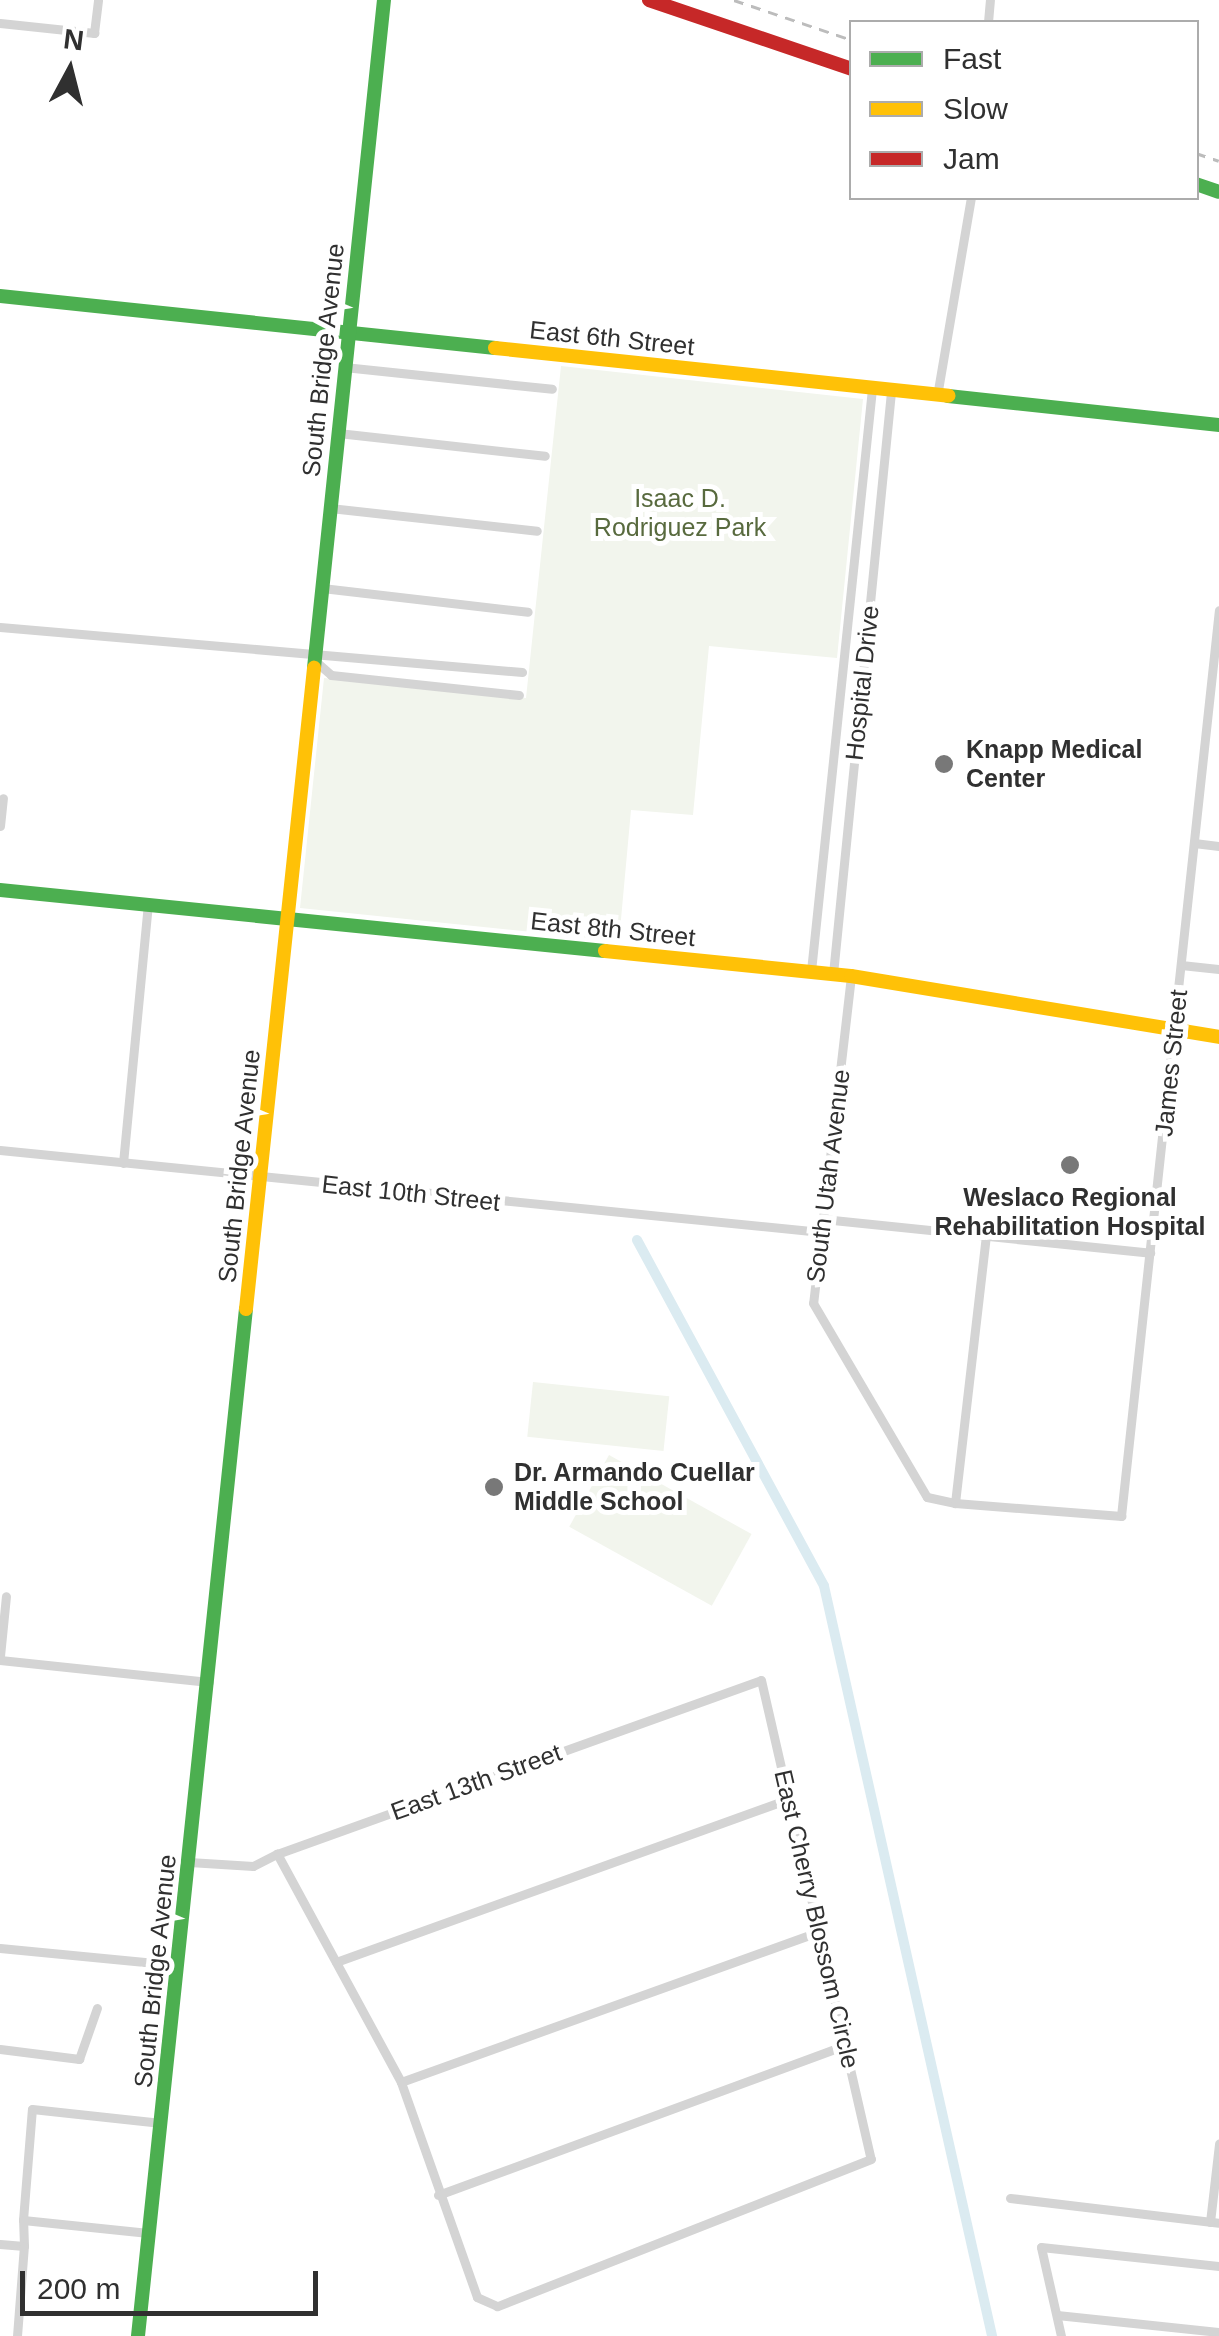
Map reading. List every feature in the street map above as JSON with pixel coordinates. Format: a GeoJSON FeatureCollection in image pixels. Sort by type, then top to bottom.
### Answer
{"type":"FeatureCollection","features":[{"type":"Feature","properties":{"kind":"street"},"geometry":{"type":"LineString","coordinates":[[0,23],[94,33],[98,0]]}},
{"type":"Feature","properties":{"kind":"street","name":"South Bridge Avenue"},"geometry":{"type":"LineString","coordinates":[[138,2336],[384,0]]}},
{"type":"Feature","properties":{"kind":"street"},"geometry":{"type":"LineString","coordinates":[[649,0],[849,67]]}},
{"type":"Feature","properties":{"kind":"street"},"geometry":{"type":"LineString","coordinates":[[937,396],[971,200]]}},
{"type":"Feature","properties":{"kind":"street","name":"East 6th Street"},"geometry":{"type":"LineString","coordinates":[[0,296],[1219,425]]}},
{"type":"Feature","properties":{"kind":"street"},"geometry":{"type":"LineString","coordinates":[[344,367],[552,389]]}},
{"type":"Feature","properties":{"kind":"street","name":"Hospital Drive"},"geometry":{"type":"LineString","coordinates":[[811,971],[872,390]]}},
{"type":"Feature","properties":{"kind":"street","name":"Hospital Drive"},"geometry":{"type":"LineString","coordinates":[[832,974],[891,392]]}},
{"type":"Feature","properties":{"kind":"street"},"geometry":{"type":"LineString","coordinates":[[338,433],[545,456]]}},
{"type":"Feature","properties":{"kind":"street"},"geometry":{"type":"LineString","coordinates":[[330,508],[537,531]]}},
{"type":"Feature","properties":{"kind":"street"},"geometry":{"type":"LineString","coordinates":[[322,588],[528,612]]}},
{"type":"Feature","properties":{"kind":"street","name":"James Street"},"geometry":{"type":"LineString","coordinates":[[955,1503],[1041,1513],[1121,1516],[1194,843],[1214,709],[1219,610]]}},
{"type":"Feature","properties":{"kind":"street"},"geometry":{"type":"LineString","coordinates":[[0,627],[314,660],[332,652],[522,672]]}},
{"type":"Feature","properties":{"kind":"street"},"geometry":{"type":"LineString","coordinates":[[314,660],[330,675],[520,695]]}},
{"type":"Feature","properties":{"kind":"street"},"geometry":{"type":"LineString","coordinates":[[0,826],[3,798]]}},
{"type":"Feature","properties":{"kind":"street"},"geometry":{"type":"LineString","coordinates":[[1194,843],[1219,846]]}},
{"type":"Feature","properties":{"kind":"street","name":"East 8th Street"},"geometry":{"type":"LineString","coordinates":[[0,890],[811,971],[1219,1037]]}},
{"type":"Feature","properties":{"kind":"street"},"geometry":{"type":"LineString","coordinates":[[123,1164],[148,905]]}},
{"type":"Feature","properties":{"kind":"street"},"geometry":{"type":"LineString","coordinates":[[1181,965],[1219,970]]}},
{"type":"Feature","properties":{"kind":"street","name":"South Utah Avenue"},"geometry":{"type":"LineString","coordinates":[[851,976],[813,1303],[927,1496],[955,1503]]}},
{"type":"Feature","properties":{"kind":"street","name":"East 10th Street"},"geometry":{"type":"LineString","coordinates":[[0,1150],[821,1232]]}},
{"type":"Feature","properties":{"kind":"street"},"geometry":{"type":"LineString","coordinates":[[823,1219],[1150,1253]]}},
{"type":"Feature","properties":{"kind":"street"},"geometry":{"type":"LineString","coordinates":[[955,1503],[986,1235]]}},
{"type":"Feature","properties":{"kind":"street"},"geometry":{"type":"LineString","coordinates":[[6,1596],[0,1658],[209,1682]]}},
{"type":"Feature","properties":{"kind":"street","name":"East Cherry Blossom Circle"},"geometry":{"type":"LineString","coordinates":[[438,2195],[478,2297],[496,2306],[871,2159],[761,1680]]}},
{"type":"Feature","properties":{"kind":"street","name":"East 13th Street"},"geometry":{"type":"LineString","coordinates":[[189,1862],[253,1866],[277,1854],[761,1680]]}},
{"type":"Feature","properties":{"kind":"street"},"geometry":{"type":"LineString","coordinates":[[336,1962],[791,1798]]}},
{"type":"Feature","properties":{"kind":"street"},"geometry":{"type":"LineString","coordinates":[[277,1854],[400,2082],[438,2195],[846,2044]]}},
{"type":"Feature","properties":{"kind":"street"},"geometry":{"type":"LineString","coordinates":[[400,2082],[820,1931]]}},
{"type":"Feature","properties":{"kind":"street"},"geometry":{"type":"LineString","coordinates":[[0,1948],[178,1965]]}},
{"type":"Feature","properties":{"kind":"street"},"geometry":{"type":"LineString","coordinates":[[0,2049],[80,2059],[97,2008]]}},
{"type":"Feature","properties":{"kind":"street"},"geometry":{"type":"LineString","coordinates":[[18,2336],[32,2109],[162,2124]]}},
{"type":"Feature","properties":{"kind":"street"},"geometry":{"type":"LineString","coordinates":[[1010,2198],[1215,2223],[1219,2144]]}},
{"type":"Feature","properties":{"kind":"street"},"geometry":{"type":"LineString","coordinates":[[23,2220],[148,2233]]}},
{"type":"Feature","properties":{"kind":"street"},"geometry":{"type":"LineString","coordinates":[[0,2244],[24,2246]]}},
{"type":"Feature","properties":{"kind":"street"},"geometry":{"type":"LineString","coordinates":[[1062,2336],[1041,2248],[1219,2266]]}},
{"type":"Feature","properties":{"kind":"street"},"geometry":{"type":"LineString","coordinates":[[1057,2315],[1219,2332]]}},
{"type":"Feature","properties":{"kind":"green space","name":"Isaac D. Rodriguez Park"},"geometry":{"type":"Polygon","coordinates":[[[561,366],[863,399],[837,658],[709,646],[693,815],[631,810],[619,941],[300,908],[324,678],[526,698],[561,366]]]}},
{"type":"Feature","properties":{"kind":"green space"},"geometry":{"type":"Polygon","coordinates":[[[533,1382],[669,1396],[664,1451],[527,1437],[533,1382]]]}},
{"type":"Feature","properties":{"kind":"green space"},"geometry":{"type":"Polygon","coordinates":[[[609,1455],[752,1534],[712,1606],[569,1527],[609,1455]]]}},
{"type":"Feature","properties":{"kind":"waterway"},"geometry":{"type":"LineString","coordinates":[[637,1240],[824,1586],[992,2336]]}},
{"type":"Feature","properties":{"kind":"railway"},"geometry":{"type":"LineString","coordinates":[[734,0],[849,39]]}},
{"type":"Feature","properties":{"kind":"railway"},"geometry":{"type":"LineString","coordinates":[[1199,154],[1219,161]]}},
{"type":"Feature","properties":{"kind":"traffic: fast"},"geometry":{"type":"LineString","coordinates":[[314,668],[384,0]]}},
{"type":"Feature","properties":{"kind":"traffic: fast"},"geometry":{"type":"LineString","coordinates":[[1199,185],[1219,192]]}},
{"type":"Feature","properties":{"kind":"traffic: fast"},"geometry":{"type":"LineString","coordinates":[[0,296],[495,348]]}},
{"type":"Feature","properties":{"kind":"traffic: fast"},"geometry":{"type":"LineString","coordinates":[[948,396],[1219,425]]}},
{"type":"Feature","properties":{"kind":"traffic: fast"},"geometry":{"type":"LineString","coordinates":[[0,890],[605,951]]}},
{"type":"Feature","properties":{"kind":"traffic: fast"},"geometry":{"type":"LineString","coordinates":[[138,2336],[246,1309]]}},
{"type":"Feature","properties":{"kind":"traffic: slow"},"geometry":{"type":"LineString","coordinates":[[495,348],[948,396]]}},
{"type":"Feature","properties":{"kind":"traffic: slow"},"geometry":{"type":"LineString","coordinates":[[246,1309],[314,668]]}},
{"type":"Feature","properties":{"kind":"traffic: slow"},"geometry":{"type":"LineString","coordinates":[[605,951],[851,976],[1219,1037]]}},
{"type":"Feature","properties":{"kind":"traffic: jam"},"geometry":{"type":"LineString","coordinates":[[649,0],[849,68]]}},
{"type":"Feature","properties":{"kind":"place","name":"Knapp Medical Center"},"geometry":{"type":"Point","coordinates":[944,764]}},
{"type":"Feature","properties":{"kind":"place","name":"Weslaco Regional Rehabilitation Hospital"},"geometry":{"type":"Point","coordinates":[1070,1165]}},
{"type":"Feature","properties":{"kind":"place","name":"Dr. Armando Cuellar Middle School"},"geometry":{"type":"Point","coordinates":[494,1487]}}]}
